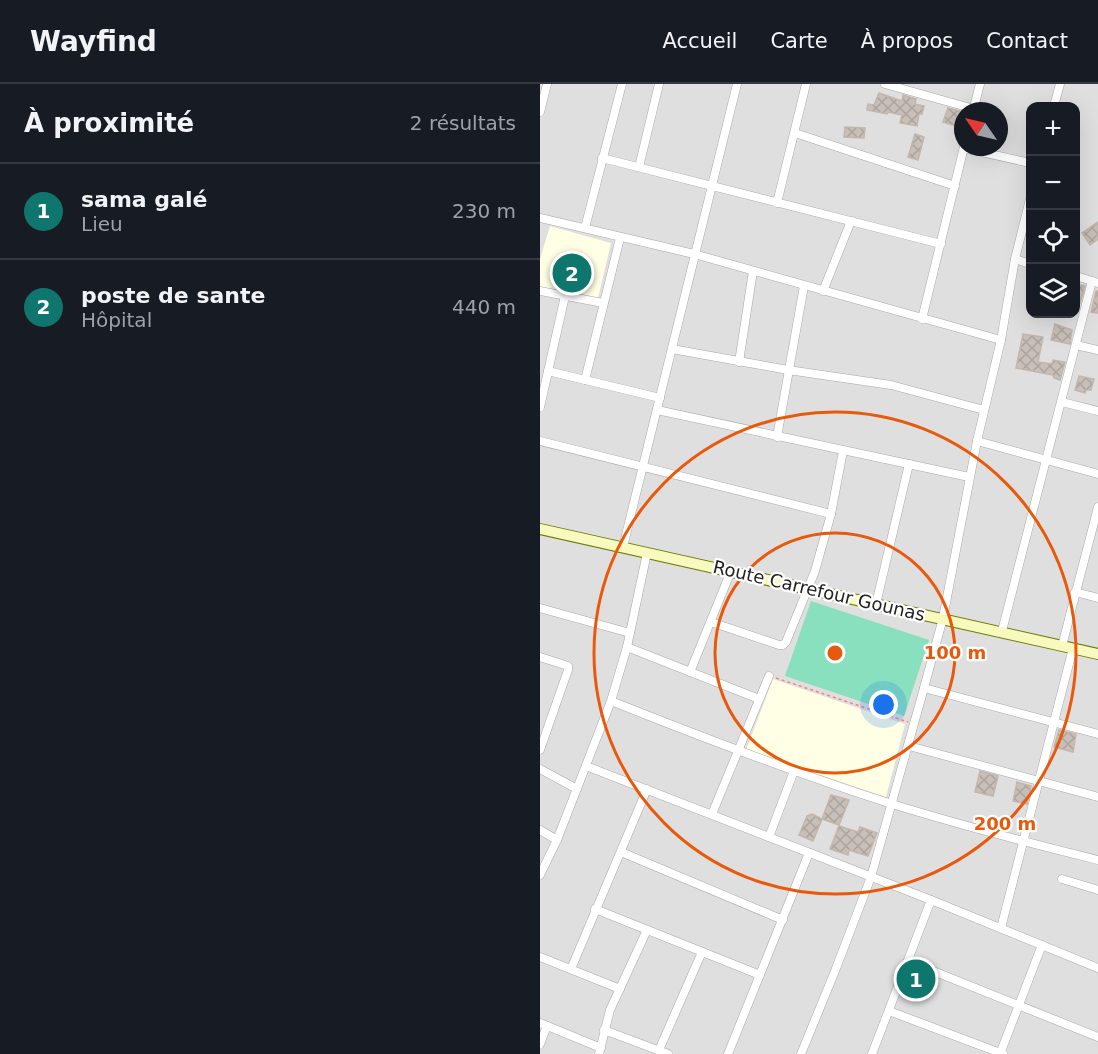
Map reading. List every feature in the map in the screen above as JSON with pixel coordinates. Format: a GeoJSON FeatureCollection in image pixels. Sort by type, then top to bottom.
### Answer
{"type":"FeatureCollection","features":[{"type":"Feature","properties":{"kind":"main road","name":"Route Carrefour Gounas"},"geometry":{"type":"LineString","coordinates":[[540,529],[1098,654]]}},
{"type":"Feature","properties":{"kind":"street"},"geometry":{"type":"LineString","coordinates":[[540,112],[547,84]]}},
{"type":"Feature","properties":{"kind":"street"},"geometry":{"type":"LineString","coordinates":[[585,228],[622,84]]}},
{"type":"Feature","properties":{"kind":"street"},"geometry":{"type":"LineString","coordinates":[[639,167],[659,84]]}},
{"type":"Feature","properties":{"kind":"street"},"geometry":{"type":"LineString","coordinates":[[623,547],[737,84]]}},
{"type":"Feature","properties":{"kind":"street"},"geometry":{"type":"LineString","coordinates":[[777,203],[806,84]]}},
{"type":"Feature","properties":{"kind":"street"},"geometry":{"type":"LineString","coordinates":[[885,84],[908,87],[954,103]]}},
{"type":"Feature","properties":{"kind":"street"},"geometry":{"type":"LineString","coordinates":[[975,102],[980,84]]}},
{"type":"Feature","properties":{"kind":"street"},"geometry":{"type":"LineString","coordinates":[[1055,102],[1060,84]]}},
{"type":"Feature","properties":{"kind":"street"},"geometry":{"type":"LineString","coordinates":[[795,134],[955,186]]}},
{"type":"Feature","properties":{"kind":"street"},"geometry":{"type":"LineString","coordinates":[[922,319],[962,156]]}},
{"type":"Feature","properties":{"kind":"street"},"geometry":{"type":"LineString","coordinates":[[999,156],[1026,162]]}},
{"type":"Feature","properties":{"kind":"street"},"geometry":{"type":"LineString","coordinates":[[602,158],[941,244]]}},
{"type":"Feature","properties":{"kind":"street"},"geometry":{"type":"LineString","coordinates":[[801,1054],[835,972],[870,876],[909,746],[942,618],[976,441],[1001,340],[1015,259],[1027,210]]}},
{"type":"Feature","properties":{"kind":"street"},"geometry":{"type":"LineString","coordinates":[[540,218],[694,254],[1001,340]]}},
{"type":"Feature","properties":{"kind":"street"},"geometry":{"type":"LineString","coordinates":[[823,291],[851,221]]}},
{"type":"Feature","properties":{"kind":"street"},"geometry":{"type":"LineString","coordinates":[[585,380],[620,238]]}},
{"type":"Feature","properties":{"kind":"street"},"geometry":{"type":"LineString","coordinates":[[1015,259],[1026,263]]}},
{"type":"Feature","properties":{"kind":"street"},"geometry":{"type":"LineString","coordinates":[[739,362],[753,271]]}},
{"type":"Feature","properties":{"kind":"street"},"geometry":{"type":"LineString","coordinates":[[1002,631],[1076,345],[1095,282],[1080,277]]}},
{"type":"Feature","properties":{"kind":"street"},"geometry":{"type":"LineString","coordinates":[[777,437],[804,285]]}},
{"type":"Feature","properties":{"kind":"street"},"geometry":{"type":"LineString","coordinates":[[540,291],[603,303]]}},
{"type":"Feature","properties":{"kind":"street"},"geometry":{"type":"LineString","coordinates":[[540,407],[565,296]]}},
{"type":"Feature","properties":{"kind":"street"},"geometry":{"type":"LineString","coordinates":[[1076,345],[1098,350]]}},
{"type":"Feature","properties":{"kind":"street"},"geometry":{"type":"LineString","coordinates":[[672,349],[739,362],[891,385],[984,410]]}},
{"type":"Feature","properties":{"kind":"street"},"geometry":{"type":"LineString","coordinates":[[548,371],[660,398]]}},
{"type":"Feature","properties":{"kind":"street"},"geometry":{"type":"LineString","coordinates":[[1062,402],[1098,411]]}},
{"type":"Feature","properties":{"kind":"street"},"geometry":{"type":"LineString","coordinates":[[657,410],[969,477]]}},
{"type":"Feature","properties":{"kind":"street"},"geometry":{"type":"LineString","coordinates":[[540,441],[831,514]]}},
{"type":"Feature","properties":{"kind":"street"},"geometry":{"type":"LineString","coordinates":[[976,441],[1098,474]]}},
{"type":"Feature","properties":{"kind":"street"},"geometry":{"type":"LineString","coordinates":[[711,622],[783,645],[809,589],[831,514],[843,451]]}},
{"type":"Feature","properties":{"kind":"street"},"geometry":{"type":"LineString","coordinates":[[876,603],[909,464]]}},
{"type":"Feature","properties":{"kind":"street"},"geometry":{"type":"LineString","coordinates":[[1001,928],[1053,722],[1075,592],[1095,535],[1098,507]]}},
{"type":"Feature","properties":{"kind":"street"},"geometry":{"type":"LineString","coordinates":[[540,874],[577,789],[611,701],[627,647],[647,553]]}},
{"type":"Feature","properties":{"kind":"street"},"geometry":{"type":"LineString","coordinates":[[690,672],[731,571]]}},
{"type":"Feature","properties":{"kind":"street"},"geometry":{"type":"LineString","coordinates":[[1075,592],[1098,598]]}},
{"type":"Feature","properties":{"kind":"street"},"geometry":{"type":"LineString","coordinates":[[540,608],[630,633]]}},
{"type":"Feature","properties":{"kind":"street"},"geometry":{"type":"LineString","coordinates":[[627,647],[759,699]]}},
{"type":"Feature","properties":{"kind":"street"},"geometry":{"type":"LineString","coordinates":[[540,657],[563,663],[568,666],[568,670],[540,750]]}},
{"type":"Feature","properties":{"kind":"street"},"geometry":{"type":"LineString","coordinates":[[712,814],[770,676]]}},
{"type":"Feature","properties":{"kind":"street"},"geometry":{"type":"LineString","coordinates":[[924,688],[1098,734]]}},
{"type":"Feature","properties":{"kind":"street"},"geometry":{"type":"LineString","coordinates":[[611,701],[738,751],[891,804],[1024,842],[1098,860]]}},
{"type":"Feature","properties":{"kind":"street"},"geometry":{"type":"LineString","coordinates":[[909,746],[1098,796]]}},
{"type":"Feature","properties":{"kind":"street"},"geometry":{"type":"LineString","coordinates":[[586,766],[931,900],[1098,968]]}},
{"type":"Feature","properties":{"kind":"street"},"geometry":{"type":"LineString","coordinates":[[540,769],[577,789]]}},
{"type":"Feature","properties":{"kind":"street"},"geometry":{"type":"LineString","coordinates":[[769,837],[794,771]]}},
{"type":"Feature","properties":{"kind":"street"},"geometry":{"type":"LineString","coordinates":[[571,969],[647,789]]}},
{"type":"Feature","properties":{"kind":"street"},"geometry":{"type":"LineString","coordinates":[[540,830],[556,840]]}},
{"type":"Feature","properties":{"kind":"street"},"geometry":{"type":"LineString","coordinates":[[621,852],[783,920]]}},
{"type":"Feature","properties":{"kind":"street"},"geometry":{"type":"LineString","coordinates":[[728,1054],[808,852]]}},
{"type":"Feature","properties":{"kind":"street"},"geometry":{"type":"LineString","coordinates":[[1062,879],[1098,890]]}},
{"type":"Feature","properties":{"kind":"street"},"geometry":{"type":"LineString","coordinates":[[872,1054],[931,900]]}},
{"type":"Feature","properties":{"kind":"street"},"geometry":{"type":"LineString","coordinates":[[595,909],[760,975]]}},
{"type":"Feature","properties":{"kind":"street"},"geometry":{"type":"LineString","coordinates":[[540,1044],[544,1025],[600,1051],[604,1030],[647,930]]}},
{"type":"Feature","properties":{"kind":"street"},"geometry":{"type":"LineString","coordinates":[[889,1011],[1001,1054],[1042,945]]}},
{"type":"Feature","properties":{"kind":"street"},"geometry":{"type":"LineString","coordinates":[[659,1050],[702,952]]}},
{"type":"Feature","properties":{"kind":"street"},"geometry":{"type":"LineString","coordinates":[[540,957],[620,989]]}},
{"type":"Feature","properties":{"kind":"street"},"geometry":{"type":"LineString","coordinates":[[909,961],[1098,1037]]}},
{"type":"Feature","properties":{"kind":"street"},"geometry":{"type":"LineString","coordinates":[[604,1030],[668,1054]]}},
{"type":"Feature","properties":{"kind":"path"},"geometry":{"type":"LineString","coordinates":[[770,676],[914,724]]}},
{"type":"Feature","properties":{"kind":"shaded area"},"geometry":{"type":"Polygon","coordinates":[[[540,84],[1098,84],[1098,1054],[540,1054],[540,84]]]}},
{"type":"Feature","properties":{"kind":"shaded area"},"geometry":{"type":"Polygon","coordinates":[[[550,226],[611,243],[598,298],[540,287],[540,259],[550,226]]]}},
{"type":"Feature","properties":{"kind":"shaded area"},"geometry":{"type":"Polygon","coordinates":[[[773,679],[905,724],[886,797],[746,750],[773,679]]]}},
{"type":"Feature","properties":{"kind":"green space"},"geometry":{"type":"Polygon","coordinates":[[[811,601],[929,640],[904,716],[785,676],[811,601]]]}},
{"type":"Feature","properties":{"kind":"building"},"geometry":{"type":"Polygon","coordinates":[[[879,93],[902,101],[903,95],[916,99],[915,104],[924,106],[922,114],[919,114],[917,126],[900,123],[902,115],[867,110],[868,104],[874,105],[879,93]]]}},
{"type":"Feature","properties":{"kind":"building"},"geometry":{"type":"Polygon","coordinates":[[[948,108],[954,110],[954,125],[943,122],[948,108]]]}},
{"type":"Feature","properties":{"kind":"building"},"geometry":{"type":"Polygon","coordinates":[[[845,127],[865,128],[864,138],[844,137],[845,127]]]}},
{"type":"Feature","properties":{"kind":"building"},"geometry":{"type":"Polygon","coordinates":[[[915,134],[924,137],[918,160],[908,157],[915,134]]]}},
{"type":"Feature","properties":{"kind":"building"},"geometry":{"type":"Polygon","coordinates":[[[1098,222],[1098,239],[1090,245],[1082,233],[1098,222]]]}},
{"type":"Feature","properties":{"kind":"building"},"geometry":{"type":"Polygon","coordinates":[[[1080,285],[1085,286],[1080,303],[1080,285]]]}},
{"type":"Feature","properties":{"kind":"building"},"geometry":{"type":"Polygon","coordinates":[[[1096,291],[1098,291],[1098,313],[1091,312],[1096,291]]]}},
{"type":"Feature","properties":{"kind":"building"},"geometry":{"type":"Polygon","coordinates":[[[1055,324],[1072,330],[1070,344],[1051,340],[1055,324]]]}},
{"type":"Feature","properties":{"kind":"building"},"geometry":{"type":"Polygon","coordinates":[[[1023,334],[1043,337],[1038,362],[1052,364],[1053,360],[1065,362],[1060,380],[1054,378],[1053,375],[1016,368],[1023,334]]]}},
{"type":"Feature","properties":{"kind":"building"},"geometry":{"type":"Polygon","coordinates":[[[1079,376],[1094,379],[1091,390],[1086,390],[1085,393],[1075,390],[1079,376]]]}},
{"type":"Feature","properties":{"kind":"building"},"geometry":{"type":"Polygon","coordinates":[[[1059,730],[1076,734],[1073,752],[1054,747],[1059,730]]]}},
{"type":"Feature","properties":{"kind":"building"},"geometry":{"type":"Polygon","coordinates":[[[980,771],[998,776],[993,796],[975,792],[980,771]]]}},
{"type":"Feature","properties":{"kind":"building"},"geometry":{"type":"Polygon","coordinates":[[[1017,782],[1031,786],[1027,804],[1013,801],[1017,782]]]}},
{"type":"Feature","properties":{"kind":"building"},"geometry":{"type":"Polygon","coordinates":[[[831,795],[849,800],[839,825],[822,819],[831,795]]]}},
{"type":"Feature","properties":{"kind":"building"},"geometry":{"type":"Polygon","coordinates":[[[812,814],[822,819],[813,841],[799,835],[807,816],[812,814]]]}},
{"type":"Feature","properties":{"kind":"building"},"geometry":{"type":"Polygon","coordinates":[[[839,826],[858,832],[860,827],[877,833],[868,856],[849,850],[848,855],[830,849],[839,826]]]}},
{"type":"Feature","properties":{"kind":"building"},"geometry":{"type":"Polygon","coordinates":[[[914,971],[922,974],[917,988],[908,985],[914,971]]]}},
{"type":"Feature","properties":{"kind":"place","name":"poste de sante"},"geometry":{"type":"Point","coordinates":[572,273]}},
{"type":"Feature","properties":{"kind":"place","name":"sama galé"},"geometry":{"type":"Point","coordinates":[916,979]}}]}
